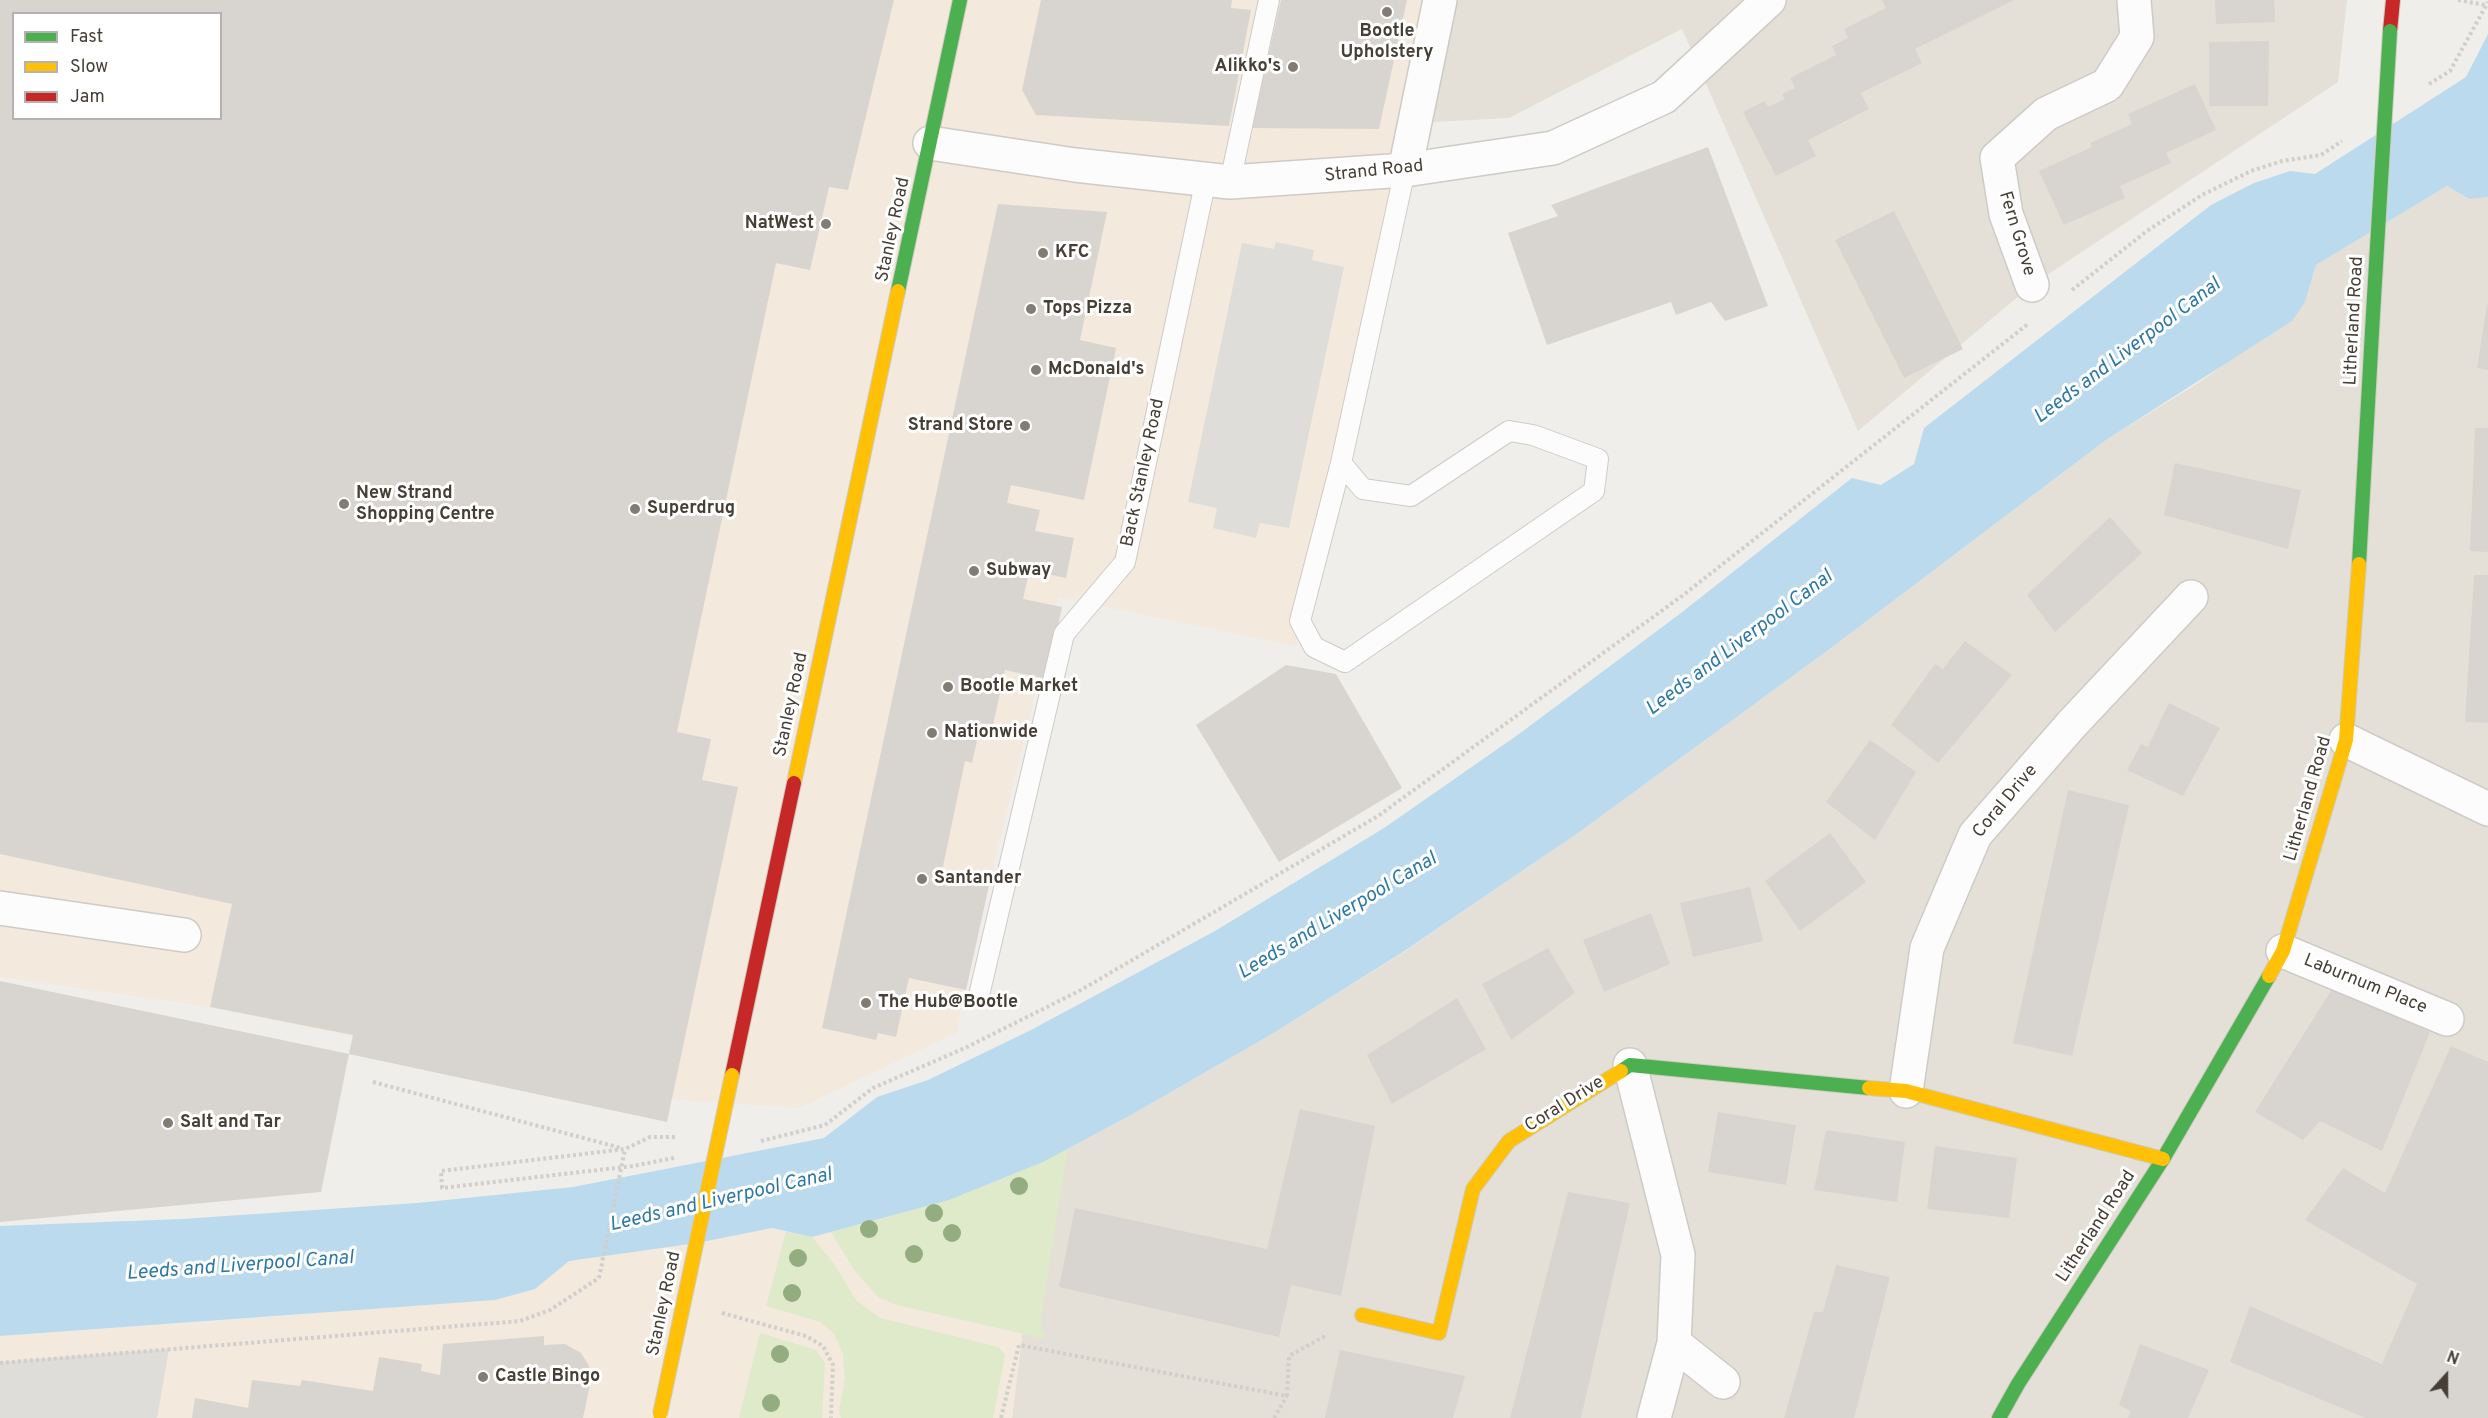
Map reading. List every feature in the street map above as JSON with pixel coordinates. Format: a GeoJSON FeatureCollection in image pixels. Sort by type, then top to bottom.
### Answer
{"type":"FeatureCollection","features":[{"type":"Feature","properties":{"kind":"street","name":"Stanley Road"},"geometry":{"type":"LineString","coordinates":[[660,1416],[960,0]]}},
{"type":"Feature","properties":{"kind":"street"},"geometry":{"type":"LineString","coordinates":[[1405,170],[1440,0]]}},
{"type":"Feature","properties":{"kind":"street","name":"Strand Road"},"geometry":{"type":"LineString","coordinates":[[930,143],[1075,165],[1218,181],[1405,170],[1553,148],[1664,97],[1769,0]]}},
{"type":"Feature","properties":{"kind":"street","name":"Fern Grove"},"geometry":{"type":"LineString","coordinates":[[2032,285],[2006,214],[1997,158],[2046,114],[2108,85],[2137,37],[2134,0]]}},
{"type":"Feature","properties":{"kind":"street","name":"Litherland Road"},"geometry":{"type":"LineString","coordinates":[[1999,1418],[2018,1384],[2163,1159],[2283,951],[2330,802],[2346,740],[2363,512],[2392,0]]}},
{"type":"Feature","properties":{"kind":"street","name":"Coral Drive"},"geometry":{"type":"LineString","coordinates":[[1906,1091],[1927,948],[1975,835],[2071,725],[2191,597]]}},
{"type":"Feature","properties":{"kind":"street"},"geometry":{"type":"LineString","coordinates":[[2346,740],[2488,809]]}},
{"type":"Feature","properties":{"kind":"street"},"geometry":{"type":"LineString","coordinates":[[0,908],[184,934]]}},
{"type":"Feature","properties":{"kind":"street","name":"Laburnum Place"},"geometry":{"type":"LineString","coordinates":[[2283,951],[2447,1019]]}},
{"type":"Feature","properties":{"kind":"street"},"geometry":{"type":"LineString","coordinates":[[1654,1418],[1674,1343],[1678,1255],[1630,1065],[1906,1091],[2163,1159]]}},
{"type":"Feature","properties":{"kind":"street","name":"Coral Drive"},"geometry":{"type":"LineString","coordinates":[[1362,1315],[1439,1333],[1473,1190],[1509,1141],[1630,1065]]}},
{"type":"Feature","properties":{"kind":"street"},"geometry":{"type":"LineString","coordinates":[[1674,1343],[1723,1382]]}},
{"type":"Feature","properties":{"kind":"lane","name":"Back Stanley Road"},"geometry":{"type":"LineString","coordinates":[[980,991],[1064,634],[1125,562],[1218,181],[1269,0]]}},
{"type":"Feature","properties":{"kind":"lane"},"geometry":{"type":"LineString","coordinates":[[1341,463],[1363,489],[1412,496],[1509,431],[1533,435],[1598,459],[1594,490],[1345,662],[1314,647],[1300,621],[1341,463],[1405,170]]}},
{"type":"Feature","properties":{"kind":"path"},"geometry":{"type":"LineString","coordinates":[[2420,90],[2450,70],[2486,4],[2458,0]]}},
{"type":"Feature","properties":{"kind":"path"},"geometry":{"type":"LineString","coordinates":[[2066,295],[2148,231],[2202,195],[2251,171],[2282,161],[2321,155],[2351,136]]}},
{"type":"Feature","properties":{"kind":"path"},"geometry":{"type":"LineString","coordinates":[[750,1143],[825,1125],[873,1088],[965,1048],[1081,990],[1378,816],[1682,596],[2030,323]]}},
{"type":"Feature","properties":{"kind":"path"},"geometry":{"type":"LineString","coordinates":[[373,1082],[625,1149]]}},
{"type":"Feature","properties":{"kind":"path"},"geometry":{"type":"LineString","coordinates":[[680,1156],[622,1167],[442,1188],[441,1171],[625,1149],[650,1137],[720,1136]]}},
{"type":"Feature","properties":{"kind":"path"},"geometry":{"type":"LineString","coordinates":[[0,1362],[520,1321],[550,1310],[599,1278],[625,1149]]}},
{"type":"Feature","properties":{"kind":"path"},"geometry":{"type":"LineString","coordinates":[[684,1303],[806,1336],[823,1346],[833,1365],[831,1418]]}},
{"type":"Feature","properties":{"kind":"path"},"geometry":{"type":"LineString","coordinates":[[1274,1418],[1287,1396],[1289,1356],[1362,1315]]}},
{"type":"Feature","properties":{"kind":"path"},"geometry":{"type":"LineString","coordinates":[[1000,1418],[1019,1345],[1287,1396]]}},
{"type":"Feature","properties":{"kind":"shaded area"},"geometry":{"type":"Polygon","coordinates":[[[0,0],[1440,0],[1415,123],[1296,646],[1058,597],[956,1033],[799,1108],[651,1098],[210,1007],[0,977],[0,0]]]}},
{"type":"Feature","properties":{"kind":"shaded area"},"geometry":{"type":"Polygon","coordinates":[[[1440,0],[2347,0],[2338,82],[2032,285],[1858,431],[1682,29],[1509,118],[1415,123],[1440,0]]]}},
{"type":"Feature","properties":{"kind":"shaded area"},"geometry":{"type":"Polygon","coordinates":[[[2447,186],[2469,199],[2488,197],[2488,1418],[1012,1418],[1043,1162],[1131,1115],[1272,1034],[1404,952],[1578,833],[1827,651],[2106,440],[2203,380],[2305,302],[2316,265],[2447,186]]]}},
{"type":"Feature","properties":{"kind":"shaded area"},"geometry":{"type":"Polygon","coordinates":[[[1276,242],[1314,250],[1312,260],[1344,267],[1289,528],[1260,523],[1256,538],[1213,528],[1217,508],[1188,502],[1242,243],[1274,249],[1276,242]]]}},
{"type":"Feature","properties":{"kind":"shaded area"},"geometry":{"type":"Polygon","coordinates":[[[1043,1162],[1012,1418],[0,1418],[0,1336],[287,1316],[535,1289],[569,1261],[697,1243],[772,1228],[786,1232],[1043,1162]]]}},
{"type":"Feature","properties":{"kind":"shaded area"},"geometry":{"type":"Polygon","coordinates":[[[169,1349],[157,1418],[0,1418],[0,1362],[169,1349]]]}},
{"type":"Feature","properties":{"kind":"green space"},"geometry":{"type":"Polygon","coordinates":[[[1068,1148],[1040,1323],[1046,1339],[897,1305],[878,1297],[855,1271],[831,1232],[949,1200],[1043,1162],[1068,1148]]]}},
{"type":"Feature","properties":{"kind":"green space"},"geometry":{"type":"Polygon","coordinates":[[[786,1232],[812,1237],[834,1264],[856,1300],[880,1318],[998,1347],[1005,1355],[993,1418],[841,1418],[839,1411],[845,1378],[843,1354],[834,1334],[821,1322],[766,1306],[786,1232]]]}},
{"type":"Feature","properties":{"kind":"green space"},"geometry":{"type":"Polygon","coordinates":[[[760,1333],[816,1350],[825,1363],[822,1418],[739,1418],[760,1333]]]}},
{"type":"Feature","properties":{"kind":"water","name":"Leeds and Liverpool Canal"},"geometry":{"type":"Polygon","coordinates":[[[2488,34],[2488,197],[2469,199],[2447,186],[2316,265],[2305,302],[2292,321],[2106,440],[1827,651],[1578,833],[1403,952],[1272,1034],[1131,1115],[1043,1162],[949,1200],[812,1237],[772,1228],[697,1243],[569,1261],[535,1289],[495,1300],[0,1336],[0,1226],[182,1219],[417,1203],[573,1187],[824,1138],[877,1097],[928,1080],[1031,1030],[1215,931],[1384,828],[1519,734],[1681,613],[1852,478],[1881,485],[1914,464],[1924,428],[2211,205],[2254,183],[2290,171],[2315,174],[2466,77],[2488,34]]]}},
{"type":"Feature","properties":{"kind":"building","name":"New Strand Shopping Centre"},"geometry":{"type":"Polygon","coordinates":[[[0,0],[894,0],[848,190],[829,187],[810,270],[776,263],[677,732],[711,739],[702,780],[738,787],[667,1122],[349,1054],[353,1035],[210,1007],[232,904],[0,854],[0,0]]]}},
{"type":"Feature","properties":{"kind":"building"},"geometry":{"type":"Polygon","coordinates":[[[1041,0],[1232,0],[1231,8],[1251,10],[1229,126],[1036,115],[1022,90],[1041,0]]]}},
{"type":"Feature","properties":{"kind":"building"},"geometry":{"type":"Polygon","coordinates":[[[1281,0],[1407,0],[1379,129],[1252,128],[1281,0]]]}},
{"type":"Feature","properties":{"kind":"building"},"geometry":{"type":"Polygon","coordinates":[[[1882,0],[2014,0],[1915,49],[1922,63],[1861,93],[1869,109],[1808,140],[1816,156],[1776,176],[1743,112],[1765,101],[1768,107],[1785,99],[1782,94],[1795,88],[1790,78],[1836,55],[1832,46],[1848,38],[1844,29],[1886,8],[1882,0]]]}},
{"type":"Feature","properties":{"kind":"building"},"geometry":{"type":"Polygon","coordinates":[[[2215,0],[2274,0],[2275,22],[2216,24],[2215,0]]]}},
{"type":"Feature","properties":{"kind":"building"},"geometry":{"type":"Polygon","coordinates":[[[2269,41],[2268,106],[2209,106],[2209,42],[2269,41]]]}},
{"type":"Feature","properties":{"kind":"building"},"geometry":{"type":"Polygon","coordinates":[[[2195,84],[2216,130],[2166,153],[2171,163],[2120,186],[2125,198],[2064,225],[2039,171],[2092,147],[2090,143],[2132,124],[2128,114],[2195,84]]]}},
{"type":"Feature","properties":{"kind":"building"},"geometry":{"type":"Polygon","coordinates":[[[1708,147],[1768,306],[1725,321],[1711,302],[1676,315],[1671,302],[1547,345],[1508,233],[1558,216],[1551,205],[1708,147]]]}},
{"type":"Feature","properties":{"kind":"building"},"geometry":{"type":"Polygon","coordinates":[[[998,204],[1107,212],[1080,340],[1116,348],[1084,500],[1011,485],[1007,503],[1040,510],[1035,531],[1074,538],[1066,578],[998,564],[996,570],[1028,577],[1023,599],[1062,607],[1047,679],[1005,670],[993,725],[981,723],[972,763],[965,761],[942,871],[990,881],[966,990],[909,978],[896,1037],[878,1033],[876,1040],[822,1028],[998,204]]]}},
{"type":"Feature","properties":{"kind":"building"},"geometry":{"type":"Polygon","coordinates":[[[1894,211],[1963,349],[1904,378],[1835,240],[1894,211]]]}},
{"type":"Feature","properties":{"kind":"building"},"geometry":{"type":"Polygon","coordinates":[[[2488,305],[2488,370],[2477,368],[2488,305]]]}},
{"type":"Feature","properties":{"kind":"building"},"geometry":{"type":"Polygon","coordinates":[[[2475,428],[2488,428],[2488,552],[2470,551],[2475,428]]]}},
{"type":"Feature","properties":{"kind":"building"},"geometry":{"type":"Polygon","coordinates":[[[2175,463],[2301,490],[2288,549],[2164,515],[2175,463]]]}},
{"type":"Feature","properties":{"kind":"building"},"geometry":{"type":"Polygon","coordinates":[[[2110,517],[2142,553],[2055,632],[2027,595],[2110,517]]]}},
{"type":"Feature","properties":{"kind":"building"},"geometry":{"type":"Polygon","coordinates":[[[2474,575],[2488,575],[2488,723],[2465,722],[2474,575]]]}},
{"type":"Feature","properties":{"kind":"building"},"geometry":{"type":"Polygon","coordinates":[[[1965,641],[2012,675],[1938,763],[1891,725],[1935,664],[1943,669],[1965,641]]]}},
{"type":"Feature","properties":{"kind":"building"},"geometry":{"type":"Polygon","coordinates":[[[1286,665],[1336,674],[1402,788],[1279,862],[1196,725],[1286,665]]]}},
{"type":"Feature","properties":{"kind":"building"},"geometry":{"type":"Polygon","coordinates":[[[2169,703],[2220,728],[2183,796],[2127,770],[2141,744],[2148,747],[2169,703]]]}},
{"type":"Feature","properties":{"kind":"building"},"geometry":{"type":"Polygon","coordinates":[[[1870,740],[1916,772],[1875,840],[1826,802],[1870,740]]]}},
{"type":"Feature","properties":{"kind":"building"},"geometry":{"type":"Polygon","coordinates":[[[2068,790],[2129,805],[2072,1056],[2013,1043],[2068,790]]]}},
{"type":"Feature","properties":{"kind":"building"},"geometry":{"type":"Polygon","coordinates":[[[1830,833],[1866,882],[1800,931],[1765,881],[1830,833]]]}},
{"type":"Feature","properties":{"kind":"building"},"geometry":{"type":"Polygon","coordinates":[[[1750,887],[1763,941],[1693,957],[1680,903],[1750,887]]]}},
{"type":"Feature","properties":{"kind":"building"},"geometry":{"type":"Polygon","coordinates":[[[1651,913],[1670,964],[1604,992],[1583,940],[1651,913]]]}},
{"type":"Feature","properties":{"kind":"building"},"geometry":{"type":"Polygon","coordinates":[[[1548,948],[1575,993],[1511,1040],[1482,984],[1548,948]]]}},
{"type":"Feature","properties":{"kind":"building","name":"Salt and Tar"},"geometry":{"type":"Polygon","coordinates":[[[0,981],[349,1054],[321,1192],[0,1222],[0,981]]]}},
{"type":"Feature","properties":{"kind":"building"},"geometry":{"type":"Polygon","coordinates":[[[2332,989],[2430,1032],[2382,1151],[2320,1121],[2303,1140],[2255,1112],[2332,989]]]}},
{"type":"Feature","properties":{"kind":"building"},"geometry":{"type":"Polygon","coordinates":[[[1457,998],[1486,1049],[1392,1104],[1367,1055],[1457,998]]]}},
{"type":"Feature","properties":{"kind":"building"},"geometry":{"type":"Polygon","coordinates":[[[2451,1046],[2488,1062],[2488,1418],[2366,1418],[2230,1362],[2250,1306],[2382,1364],[2417,1284],[2305,1220],[2343,1168],[2385,1193],[2451,1046]]]}},
{"type":"Feature","properties":{"kind":"building"},"geometry":{"type":"Polygon","coordinates":[[[1300,1109],[1375,1126],[1341,1296],[1291,1285],[1279,1337],[1059,1287],[1075,1208],[1267,1249],[1300,1109]]]}},
{"type":"Feature","properties":{"kind":"building"},"geometry":{"type":"Polygon","coordinates":[[[1718,1112],[1796,1125],[1786,1185],[1708,1172],[1718,1112]]]}},
{"type":"Feature","properties":{"kind":"building"},"geometry":{"type":"Polygon","coordinates":[[[1826,1130],[1905,1142],[1897,1202],[1814,1190],[1826,1130]]]}},
{"type":"Feature","properties":{"kind":"building"},"geometry":{"type":"Polygon","coordinates":[[[1935,1146],[2017,1158],[2009,1218],[1927,1209],[1935,1146]]]}},
{"type":"Feature","properties":{"kind":"building"},"geometry":{"type":"Polygon","coordinates":[[[1568,1192],[1630,1203],[1581,1418],[1510,1418],[1568,1192]]]}},
{"type":"Feature","properties":{"kind":"building"},"geometry":{"type":"Polygon","coordinates":[[[1836,1265],[1890,1277],[1854,1418],[1784,1418],[1814,1312],[1823,1312],[1836,1265]]]}},
{"type":"Feature","properties":{"kind":"building","name":"Castle Bingo"},"geometry":{"type":"Polygon","coordinates":[[[544,1336],[544,1345],[565,1344],[581,1353],[588,1364],[592,1375],[583,1418],[192,1418],[195,1398],[248,1408],[252,1380],[300,1386],[302,1380],[373,1391],[379,1357],[422,1364],[421,1371],[440,1375],[443,1344],[544,1336]]]}},
{"type":"Feature","properties":{"kind":"building"},"geometry":{"type":"Polygon","coordinates":[[[2140,1344],[2209,1370],[2188,1418],[2128,1418],[2130,1411],[2119,1405],[2140,1344]]]}},
{"type":"Feature","properties":{"kind":"building"},"geometry":{"type":"Polygon","coordinates":[[[1340,1350],[1465,1376],[1453,1418],[1325,1418],[1340,1350]]]}},
{"type":"Feature","properties":{"kind":"traffic: fast"},"geometry":{"type":"LineString","coordinates":[[898,291],[960,0]]}},
{"type":"Feature","properties":{"kind":"traffic: fast"},"geometry":{"type":"LineString","coordinates":[[2373,314],[2390,31]]}},
{"type":"Feature","properties":{"kind":"traffic: fast"},"geometry":{"type":"LineString","coordinates":[[2359,564],[2373,314]]}},
{"type":"Feature","properties":{"kind":"traffic: fast"},"geometry":{"type":"LineString","coordinates":[[1999,1418],[2018,1384],[2163,1159],[2269,976]]}},
{"type":"Feature","properties":{"kind":"traffic: fast"},"geometry":{"type":"LineString","coordinates":[[1621,1071],[1630,1065],[1869,1088]]}},
{"type":"Feature","properties":{"kind":"traffic: slow"},"geometry":{"type":"LineString","coordinates":[[794,783],[898,291]]}},
{"type":"Feature","properties":{"kind":"traffic: slow"},"geometry":{"type":"LineString","coordinates":[[2269,976],[2283,951],[2346,740],[2359,564]]}},
{"type":"Feature","properties":{"kind":"traffic: slow"},"geometry":{"type":"LineString","coordinates":[[1362,1315],[1439,1333],[1473,1189],[1509,1141],[1621,1071]]}},
{"type":"Feature","properties":{"kind":"traffic: slow"},"geometry":{"type":"LineString","coordinates":[[660,1414],[732,1075]]}},
{"type":"Feature","properties":{"kind":"traffic: slow"},"geometry":{"type":"LineString","coordinates":[[1869,1088],[1906,1091],[2163,1159]]}},
{"type":"Feature","properties":{"kind":"traffic: jam"},"geometry":{"type":"LineString","coordinates":[[2390,31],[2393,0]]}},
{"type":"Feature","properties":{"kind":"traffic: jam"},"geometry":{"type":"LineString","coordinates":[[732,1075],[794,783]]}},
{"type":"Feature","properties":{"kind":"place","name":"Bootle Upholstery"},"geometry":{"type":"Point","coordinates":[1387,12]}},
{"type":"Feature","properties":{"kind":"place","name":"Alikko's"},"geometry":{"type":"Point","coordinates":[1293,67]}},
{"type":"Feature","properties":{"kind":"place","name":"NatWest"},"geometry":{"type":"Point","coordinates":[826,224]}},
{"type":"Feature","properties":{"kind":"place","name":"KFC"},"geometry":{"type":"Point","coordinates":[1043,253]}},
{"type":"Feature","properties":{"kind":"place","name":"Tops Pizza"},"geometry":{"type":"Point","coordinates":[1031,309]}},
{"type":"Feature","properties":{"kind":"place","name":"McDonald's"},"geometry":{"type":"Point","coordinates":[1036,370]}},
{"type":"Feature","properties":{"kind":"place","name":"Strand Store"},"geometry":{"type":"Point","coordinates":[1025,426]}},
{"type":"Feature","properties":{"kind":"place","name":"New Strand Shopping Centre"},"geometry":{"type":"Point","coordinates":[344,504]}},
{"type":"Feature","properties":{"kind":"place","name":"Superdrug"},"geometry":{"type":"Point","coordinates":[635,509]}},
{"type":"Feature","properties":{"kind":"place","name":"Subway"},"geometry":{"type":"Point","coordinates":[974,571]}},
{"type":"Feature","properties":{"kind":"place","name":"Bootle Market"},"geometry":{"type":"Point","coordinates":[948,687]}},
{"type":"Feature","properties":{"kind":"place","name":"Nationwide"},"geometry":{"type":"Point","coordinates":[932,733]}},
{"type":"Feature","properties":{"kind":"place","name":"Santander"},"geometry":{"type":"Point","coordinates":[922,879]}},
{"type":"Feature","properties":{"kind":"place","name":"The Hub@Bootle"},"geometry":{"type":"Point","coordinates":[866,1003]}},
{"type":"Feature","properties":{"kind":"place","name":"Salt and Tar"},"geometry":{"type":"Point","coordinates":[168,1123]}},
{"type":"Feature","properties":{"kind":"place","name":"Castle Bingo"},"geometry":{"type":"Point","coordinates":[483,1377]}}]}
